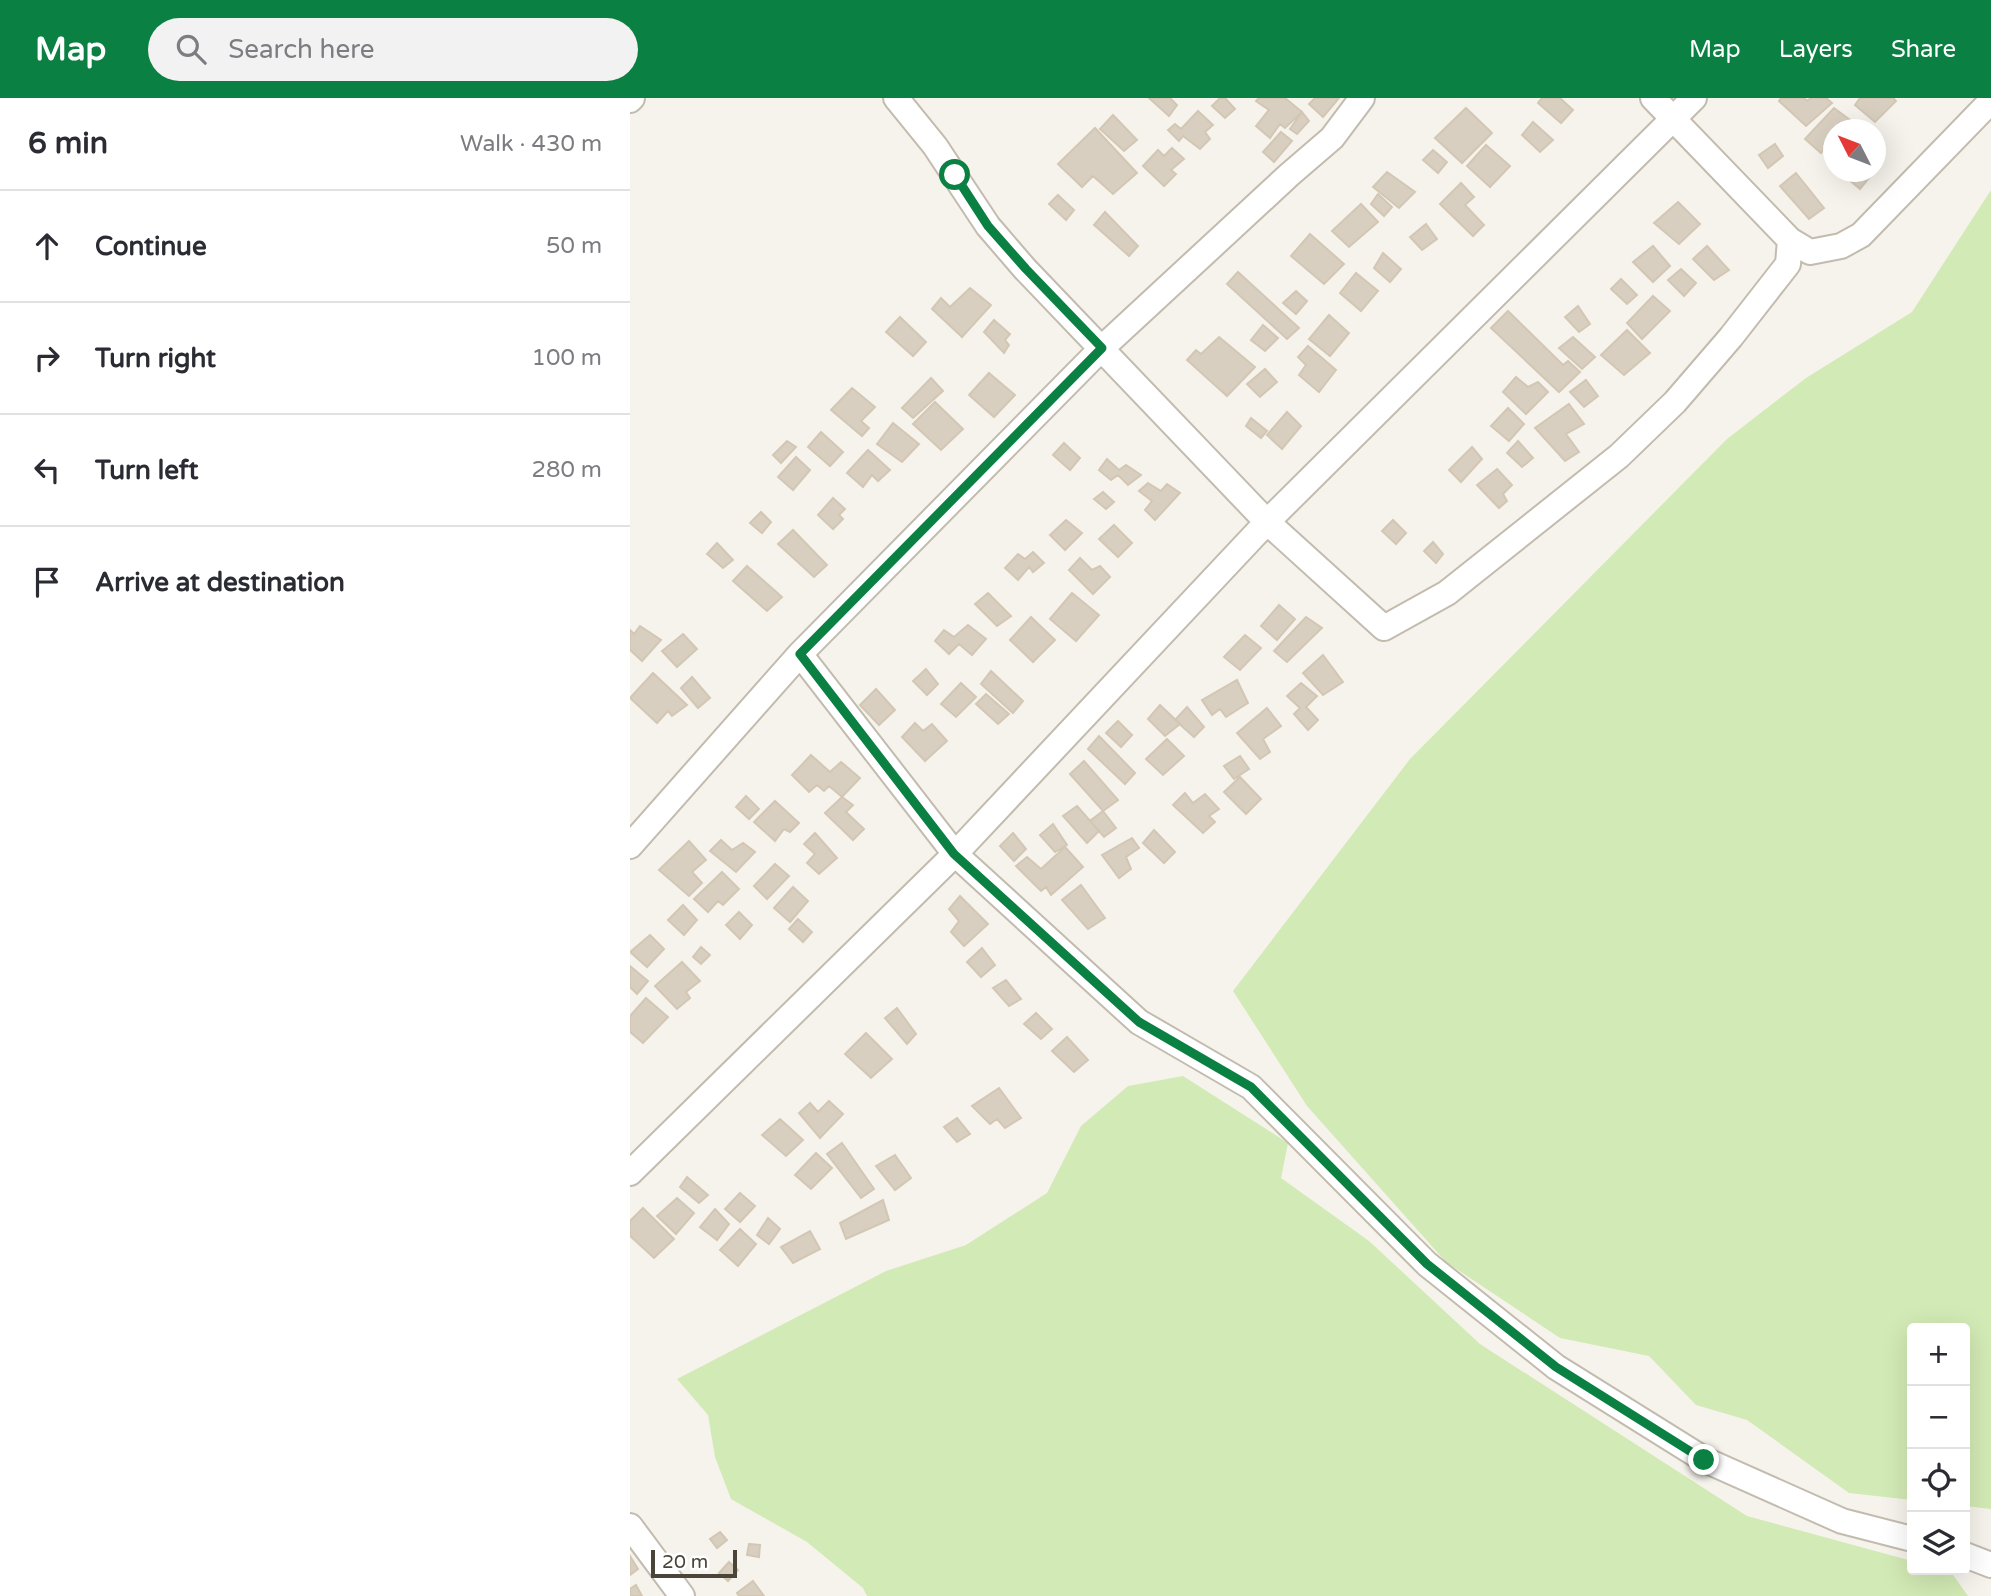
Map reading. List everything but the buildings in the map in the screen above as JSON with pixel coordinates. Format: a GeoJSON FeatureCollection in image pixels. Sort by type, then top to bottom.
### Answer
{"type":"FeatureCollection","features":[{"type":"Feature","properties":{"kind":"street"},"geometry":{"type":"LineString","coordinates":[[897,98],[935,146],[988,226],[1026,269],[1267,522],[1384,628],[1447,593],[1619,456],[1675,402],[1731,337],[1788,264],[1790,240]]}},
{"type":"Feature","properties":{"kind":"street"},"geometry":{"type":"LineString","coordinates":[[630,846],[800,654],[1102,348],[1289,174],[1332,138],[1362,98]]}},
{"type":"Feature","properties":{"kind":"street"},"geometry":{"type":"LineString","coordinates":[[1653,98],[1790,240],[1810,251],[1841,246],[1861,235],[1991,101]]}},
{"type":"Feature","properties":{"kind":"street"},"geometry":{"type":"LineString","coordinates":[[630,1173],[954,854],[1267,522],[1694,98]]}},
{"type":"Feature","properties":{"kind":"street"},"geometry":{"type":"LineString","coordinates":[[800,654],[954,854],[1139,1022],[1251,1087],[1427,1264],[1556,1367],[1704,1460],[1842,1521],[1907,1538]]}},
{"type":"Feature","properties":{"kind":"street"},"geometry":{"type":"LineString","coordinates":[[630,1526],[676,1592]]}},
{"type":"Feature","properties":{"kind":"street"},"geometry":{"type":"LineString","coordinates":[[1970,1557],[1991,1565]]}},
{"type":"Feature","properties":{"kind":"green space"},"geometry":{"type":"Polygon","coordinates":[[[1991,190],[1991,1509],[1970,1507],[1970,1323],[1907,1323],[1907,1499],[1849,1493],[1747,1420],[1696,1405],[1649,1356],[1560,1338],[1446,1262],[1307,1106],[1233,991],[1410,759],[1727,439],[1806,378],[1912,312],[1991,190]]]}},
{"type":"Feature","properties":{"kind":"green space"},"geometry":{"type":"Polygon","coordinates":[[[1183,1076],[1288,1143],[1281,1178],[1369,1241],[1480,1344],[1747,1516],[1907,1560],[1907,1575],[1953,1575],[1968,1596],[867,1596],[863,1588],[807,1542],[731,1499],[715,1457],[708,1415],[677,1379],[886,1271],[966,1245],[1047,1193],[1081,1126],[1128,1086],[1183,1076]]]}},
{"type":"Feature","properties":{"kind":"route"},"geometry":{"type":"LineString","coordinates":[[955,175],[988,226],[1102,348],[800,654],[954,854],[1139,1022],[1251,1087],[1427,1264],[1556,1367],[1704,1460]]}}]}
